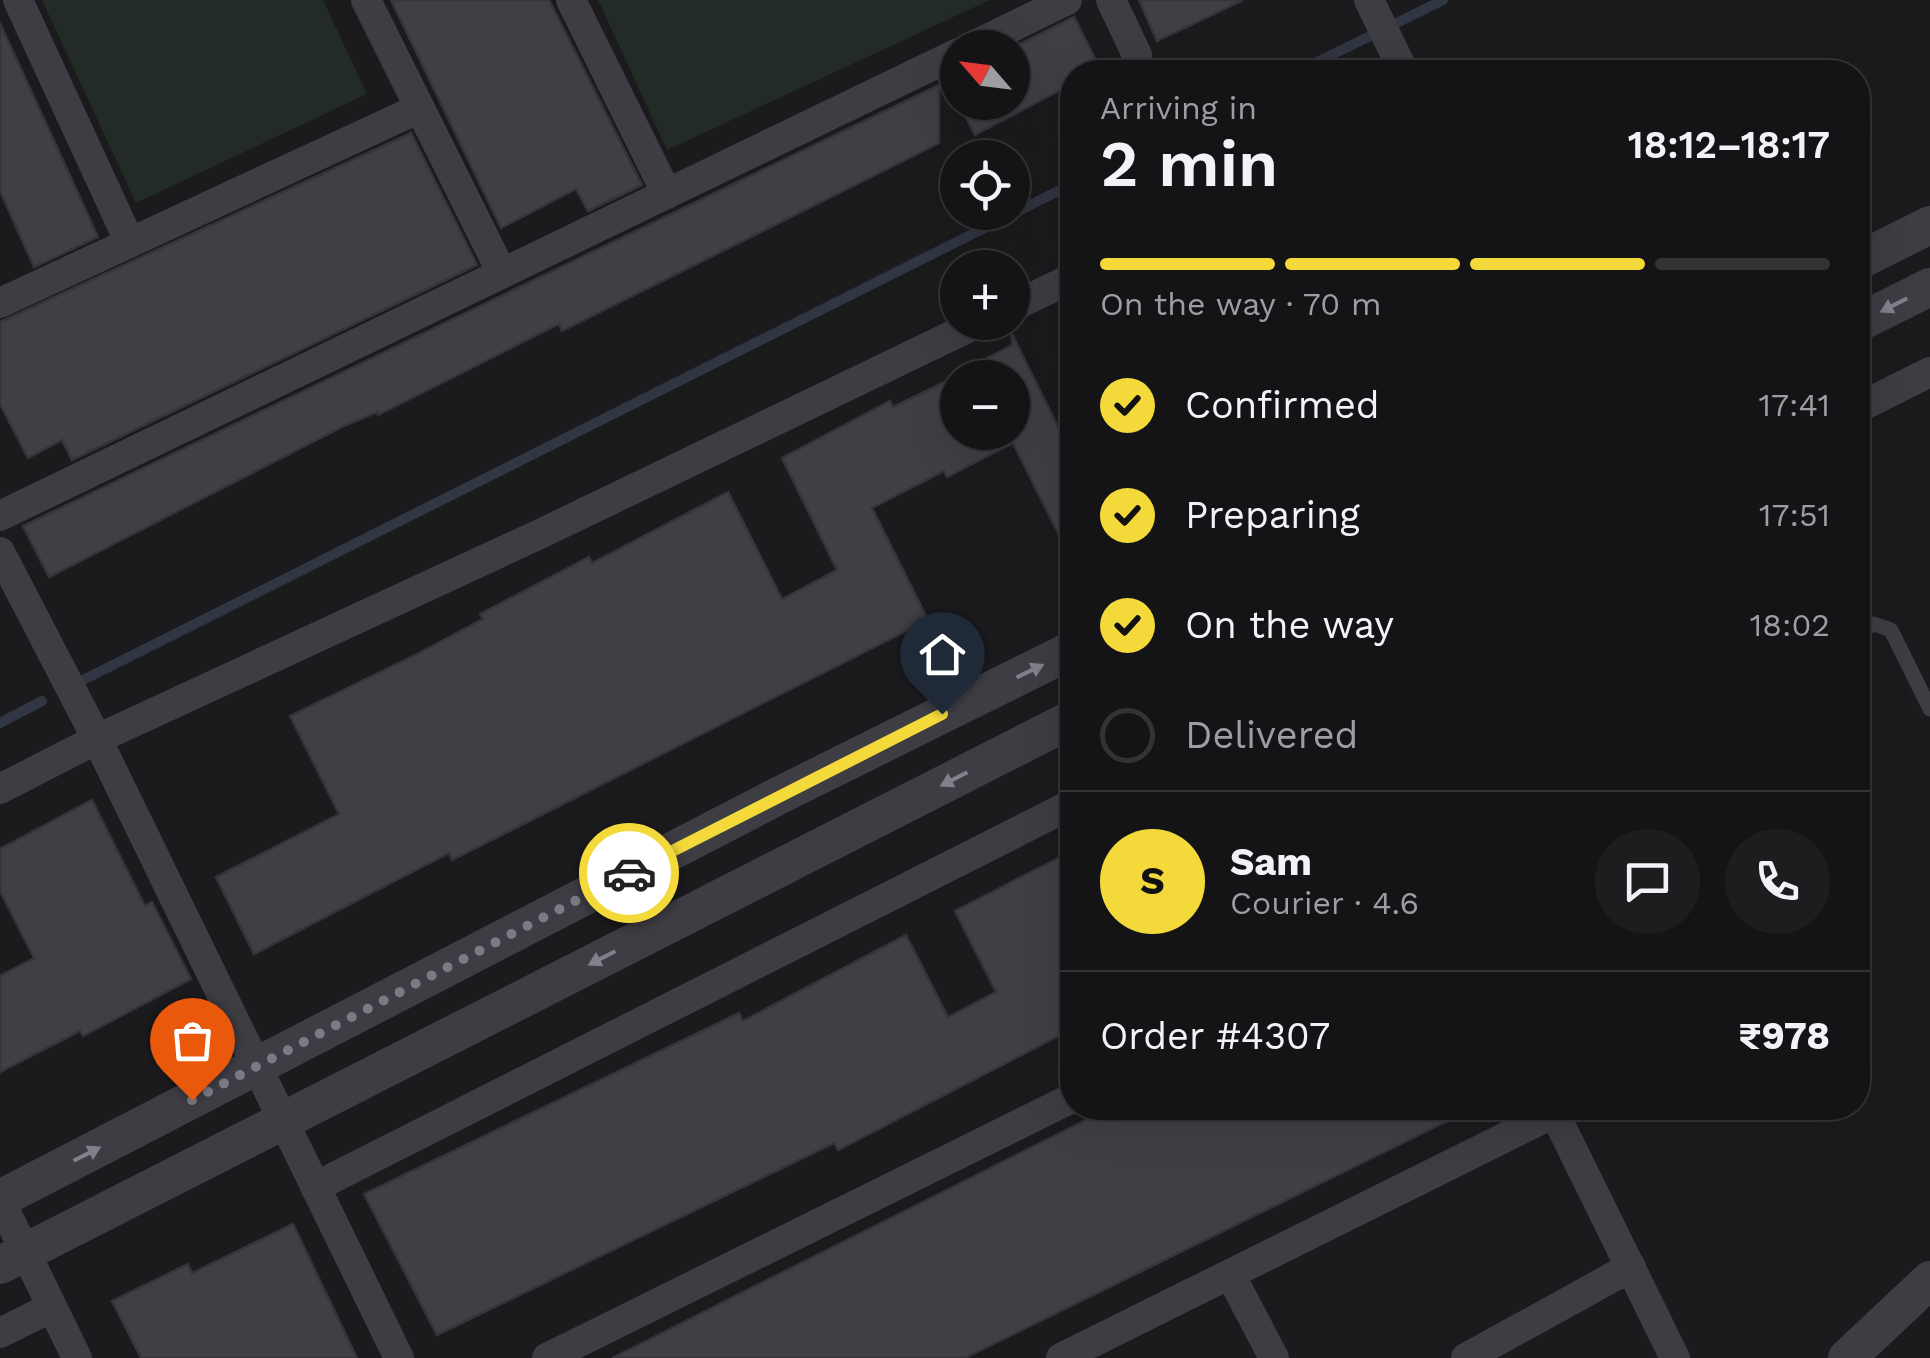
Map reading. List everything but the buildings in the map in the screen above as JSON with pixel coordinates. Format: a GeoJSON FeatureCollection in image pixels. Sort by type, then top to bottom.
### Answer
{"type":"FeatureCollection","features":[{"type":"Feature","properties":{"kind":"street"},"geometry":{"type":"LineString","coordinates":[[18,0],[130,243]]}},
{"type":"Feature","properties":{"kind":"street"},"geometry":{"type":"LineString","coordinates":[[366,0],[502,274]]}},
{"type":"Feature","properties":{"kind":"street"},"geometry":{"type":"LineString","coordinates":[[571,0],[667,194]]}},
{"type":"Feature","properties":{"kind":"street"},"geometry":{"type":"LineString","coordinates":[[1006,30],[1068,0]]}},
{"type":"Feature","properties":{"kind":"street"},"geometry":{"type":"LineString","coordinates":[[1110,0],[1137,55]]}},
{"type":"Feature","properties":{"kind":"street"},"geometry":{"type":"LineString","coordinates":[[1371,4],[1398,60]]}},
{"type":"Feature","properties":{"kind":"street"},"geometry":{"type":"LineString","coordinates":[[0,516],[940,62]]}},
{"type":"Feature","properties":{"kind":"street"},"geometry":{"type":"LineString","coordinates":[[0,303],[420,108]]}},
{"type":"Feature","properties":{"kind":"street"},"geometry":{"type":"LineString","coordinates":[[1870,254],[1930,224]]}},
{"type":"Feature","properties":{"kind":"street"},"geometry":{"type":"LineString","coordinates":[[1030,298],[1060,284]]}},
{"type":"Feature","properties":{"kind":"street"},"geometry":{"type":"LineString","coordinates":[[1870,318],[1930,287]]}},
{"type":"Feature","properties":{"kind":"street"},"geometry":{"type":"LineString","coordinates":[[0,789],[97,739],[540,534],[943,340]]}},
{"type":"Feature","properties":{"kind":"street"},"geometry":{"type":"LineString","coordinates":[[1870,402],[1930,372]]}},
{"type":"Feature","properties":{"kind":"street"},"geometry":{"type":"LineString","coordinates":[[0,552],[97,739],[399,1358]]}},
{"type":"Feature","properties":{"kind":"street"},"geometry":{"type":"LineString","coordinates":[[77,1358],[52,1307],[12,1258],[0,1199],[780,795],[1060,656]]}},
{"type":"Feature","properties":{"kind":"street"},"geometry":{"type":"LineString","coordinates":[[12,1258],[1060,725]]}},
{"type":"Feature","properties":{"kind":"street"},"geometry":{"type":"LineString","coordinates":[[315,1187],[1060,810]]}},
{"type":"Feature","properties":{"kind":"street"},"geometry":{"type":"LineString","coordinates":[[547,1358],[1060,1104]]}},
{"type":"Feature","properties":{"kind":"street"},"geometry":{"type":"LineString","coordinates":[[1061,1358],[1533,1120]]}},
{"type":"Feature","properties":{"kind":"street"},"geometry":{"type":"LineString","coordinates":[[1558,1120],[1671,1356]]}},
{"type":"Feature","properties":{"kind":"street"},"geometry":{"type":"LineString","coordinates":[[1466,1358],[1631,1267]]}},
{"type":"Feature","properties":{"kind":"street"},"geometry":{"type":"LineString","coordinates":[[1230,1274],[1274,1358]]}},
{"type":"Feature","properties":{"kind":"street"},"geometry":{"type":"LineString","coordinates":[[1848,1358],[1930,1280]]}},
{"type":"Feature","properties":{"kind":"street"},"geometry":{"type":"LineString","coordinates":[[0,1334],[52,1307]]}},
{"type":"Feature","properties":{"kind":"lane"},"geometry":{"type":"LineString","coordinates":[[1870,626],[1891,630],[1930,709]]}},
{"type":"Feature","properties":{"kind":"shaded area"},"geometry":{"type":"Polygon","coordinates":[[[42,0],[323,0],[367,94],[136,203],[42,0]]]}},
{"type":"Feature","properties":{"kind":"shaded area"},"geometry":{"type":"Polygon","coordinates":[[[598,0],[990,0],[667,150],[598,0]]]}},
{"type":"Feature","properties":{"kind":"waterway"},"geometry":{"type":"LineString","coordinates":[[1321,60],[1443,0]]}},
{"type":"Feature","properties":{"kind":"waterway"},"geometry":{"type":"LineString","coordinates":[[85,679],[1060,190]]}},
{"type":"Feature","properties":{"kind":"waterway"},"geometry":{"type":"LineString","coordinates":[[0,723],[42,701]]}},
{"type":"Feature","properties":{"kind":"way so far"},"geometry":{"type":"LineString","coordinates":[[192,1100],[629,873]]}},
{"type":"Feature","properties":{"kind":"route"},"geometry":{"type":"LineString","coordinates":[[629,873],[942,714]]}}]}
